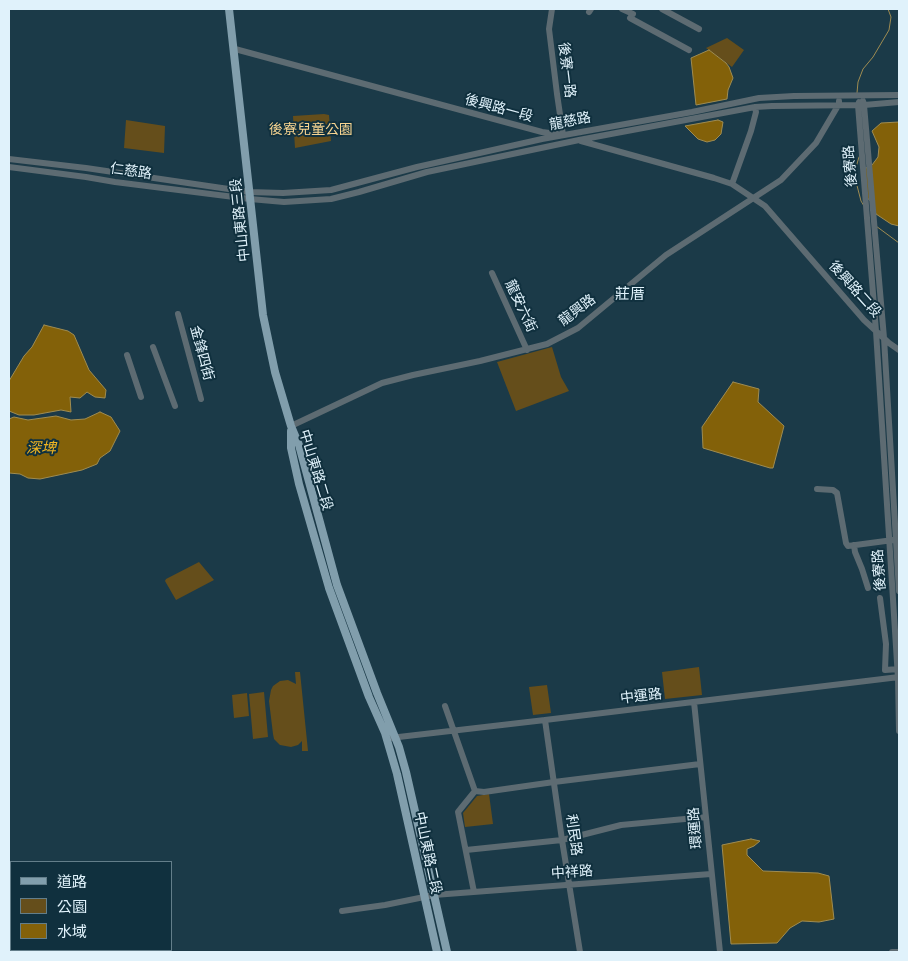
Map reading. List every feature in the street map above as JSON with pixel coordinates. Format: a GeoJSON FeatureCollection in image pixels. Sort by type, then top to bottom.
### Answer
{"type":"FeatureCollection","features":[{"type":"Feature","properties":{"kind":"main road","name":"中山東路三段"},"geometry":{"type":"LineString","coordinates":[[229,9],[265,326],[275,372],[291,426]]}},
{"type":"Feature","properties":{"kind":"main road","name":"中山東路二段"},"geometry":{"type":"LineString","coordinates":[[291,426],[299,445],[337,585],[377,693],[396,737],[406,772],[447,952]]}},
{"type":"Feature","properties":{"kind":"main road","name":"中山東路二段"},"geometry":{"type":"LineString","coordinates":[[291,426],[291,448],[299,484],[329,588],[369,696],[387,738],[397,774],[437,952]]}},
{"type":"Feature","properties":{"kind":"street","name":"後寮一路"},"geometry":{"type":"LineString","coordinates":[[552,9],[549,29],[563,135]]}},
{"type":"Feature","properties":{"kind":"street"},"geometry":{"type":"LineString","coordinates":[[622,9],[689,50]]}},
{"type":"Feature","properties":{"kind":"street"},"geometry":{"type":"LineString","coordinates":[[662,9],[699,29]]}},
{"type":"Feature","properties":{"kind":"street","name":"後興路一段"},"geometry":{"type":"LineString","coordinates":[[234,49],[532,130],[563,135],[732,184],[765,206],[795,240]]}},
{"type":"Feature","properties":{"kind":"street","name":"龍慈路"},"geometry":{"type":"LineString","coordinates":[[249,196],[331,190],[416,167],[563,135],[759,98],[899,95]]}},
{"type":"Feature","properties":{"kind":"street"},"geometry":{"type":"LineString","coordinates":[[839,96],[839,104]]}},
{"type":"Feature","properties":{"kind":"street","name":"後寮路"},"geometry":{"type":"LineString","coordinates":[[860,96],[884,338],[895,540],[899,731]]}},
{"type":"Feature","properties":{"kind":"street","name":"龍慈路"},"geometry":{"type":"LineString","coordinates":[[249,196],[284,202],[331,199],[427,172],[578,140],[755,107],[861,105],[899,102]]}},
{"type":"Feature","properties":{"kind":"street","name":"龍興路"},"geometry":{"type":"LineString","coordinates":[[291,426],[382,383],[527,350],[547,344],[578,328],[666,255],[781,180],[816,143],[839,104]]}},
{"type":"Feature","properties":{"kind":"street","name":"後寮路"},"geometry":{"type":"LineString","coordinates":[[861,105],[876,331],[899,591]]}},
{"type":"Feature","properties":{"kind":"street"},"geometry":{"type":"LineString","coordinates":[[732,184],[751,131],[756,112],[755,107]]}},
{"type":"Feature","properties":{"kind":"street","name":"仁慈路"},"geometry":{"type":"LineString","coordinates":[[9,159],[167,180],[249,196]]}},
{"type":"Feature","properties":{"kind":"street","name":"仁慈路"},"geometry":{"type":"LineString","coordinates":[[9,167],[167,189],[249,196]]}},
{"type":"Feature","properties":{"kind":"street"},"geometry":{"type":"LineString","coordinates":[[167,180],[167,189]]}},
{"type":"Feature","properties":{"kind":"street"},"geometry":{"type":"LineString","coordinates":[[357,183],[359,192]]}},
{"type":"Feature","properties":{"kind":"street","name":"後興路二段"},"geometry":{"type":"LineString","coordinates":[[795,240],[864,320],[899,350]]}},
{"type":"Feature","properties":{"kind":"street","name":"龍安六街"},"geometry":{"type":"LineString","coordinates":[[492,273],[527,350]]}},
{"type":"Feature","properties":{"kind":"street","name":"金鋒四街"},"geometry":{"type":"LineString","coordinates":[[178,314],[201,398]]}},
{"type":"Feature","properties":{"kind":"street"},"geometry":{"type":"LineString","coordinates":[[154,347],[174,406]]}},
{"type":"Feature","properties":{"kind":"street"},"geometry":{"type":"LineString","coordinates":[[127,355],[141,397]]}},
{"type":"Feature","properties":{"kind":"street"},"geometry":{"type":"LineString","coordinates":[[817,489],[837,492],[848,546],[895,540]]}},
{"type":"Feature","properties":{"kind":"street"},"geometry":{"type":"LineString","coordinates":[[854,545],[868,588]]}},
{"type":"Feature","properties":{"kind":"street"},"geometry":{"type":"LineString","coordinates":[[880,598],[886,644],[885,670],[898,669]]}},
{"type":"Feature","properties":{"kind":"street","name":"中運路"},"geometry":{"type":"LineString","coordinates":[[387,738],[899,677]]}},
{"type":"Feature","properties":{"kind":"street","name":"環運路"},"geometry":{"type":"LineString","coordinates":[[694,702],[720,952]]}},
{"type":"Feature","properties":{"kind":"street"},"geometry":{"type":"LineString","coordinates":[[445,706],[475,791]]}},
{"type":"Feature","properties":{"kind":"street","name":"利民路"},"geometry":{"type":"LineString","coordinates":[[545,720],[580,952]]}},
{"type":"Feature","properties":{"kind":"street"},"geometry":{"type":"LineString","coordinates":[[475,791],[484,792],[700,764]]}},
{"type":"Feature","properties":{"kind":"street"},"geometry":{"type":"LineString","coordinates":[[474,892],[458,812],[475,791]]}},
{"type":"Feature","properties":{"kind":"street"},"geometry":{"type":"LineString","coordinates":[[466,850],[562,840],[621,825],[706,817]]}},
{"type":"Feature","properties":{"kind":"street","name":"中祥路"},"geometry":{"type":"LineString","coordinates":[[342,911],[434,896],[711,874]]}},
{"type":"Feature","properties":{"kind":"street"},"geometry":{"type":"LineString","coordinates":[[892,952],[899,952]]}},
{"type":"Feature","properties":{"kind":"green space"},"geometry":{"type":"Polygon","coordinates":[[[727,38],[744,50],[732,67],[706,48],[727,38]]]}},
{"type":"Feature","properties":{"kind":"green space","name":"後寮兒童公園"},"geometry":{"type":"Polygon","coordinates":[[[329,115],[331,141],[295,148],[293,116],[329,115]]]}},
{"type":"Feature","properties":{"kind":"green space"},"geometry":{"type":"Polygon","coordinates":[[[126,120],[165,126],[164,153],[124,148],[126,120]]]}},
{"type":"Feature","properties":{"kind":"green space"},"geometry":{"type":"Polygon","coordinates":[[[552,347],[561,377],[569,391],[516,411],[497,362],[552,347]]]}},
{"type":"Feature","properties":{"kind":"green space"},"geometry":{"type":"Polygon","coordinates":[[[199,562],[214,580],[176,600],[165,581],[166,579],[199,562]]]}},
{"type":"Feature","properties":{"kind":"green space"},"geometry":{"type":"Polygon","coordinates":[[[699,667],[702,695],[665,699],[662,672],[699,667]]]}},
{"type":"Feature","properties":{"kind":"green space"},"geometry":{"type":"Polygon","coordinates":[[[295,672],[300,672],[308,751],[302,751],[302,741],[298,745],[291,747],[280,745],[274,739],[273,734],[269,701],[271,690],[280,681],[288,680],[296,684],[295,672]]]}},
{"type":"Feature","properties":{"kind":"green space"},"geometry":{"type":"Polygon","coordinates":[[[547,685],[551,713],[533,715],[529,687],[547,685]]]}},
{"type":"Feature","properties":{"kind":"green space"},"geometry":{"type":"Polygon","coordinates":[[[264,692],[268,737],[253,739],[249,694],[264,692]]]}},
{"type":"Feature","properties":{"kind":"green space"},"geometry":{"type":"Polygon","coordinates":[[[247,693],[249,716],[234,718],[232,695],[247,693]]]}},
{"type":"Feature","properties":{"kind":"green space"},"geometry":{"type":"Polygon","coordinates":[[[489,794],[493,824],[465,827],[463,813],[477,796],[489,794]]]}},
{"type":"Feature","properties":{"kind":"water"},"geometry":{"type":"Polygon","coordinates":[[[709,50],[726,63],[733,78],[728,90],[727,99],[696,105],[691,58],[709,50]]]}},
{"type":"Feature","properties":{"kind":"water"},"geometry":{"type":"Polygon","coordinates":[[[718,120],[723,122],[721,134],[715,140],[707,142],[698,139],[685,126],[718,120]]]}},
{"type":"Feature","properties":{"kind":"water"},"geometry":{"type":"Polygon","coordinates":[[[899,122],[899,226],[891,224],[876,214],[871,202],[864,194],[864,169],[872,165],[878,157],[879,147],[872,131],[881,123],[899,122]]]}},
{"type":"Feature","properties":{"kind":"water","name":"深埤"},"geometry":{"type":"Polygon","coordinates":[[[44,325],[68,331],[74,335],[89,370],[106,390],[105,398],[95,397],[87,392],[80,398],[70,397],[71,412],[61,410],[34,415],[19,415],[9,411],[9,381],[44,325]]]}},
{"type":"Feature","properties":{"kind":"water"},"geometry":{"type":"Polygon","coordinates":[[[733,382],[759,389],[758,402],[784,426],[773,468],[703,448],[702,427],[733,382]]]}},
{"type":"Feature","properties":{"kind":"water","name":"深埤"},"geometry":{"type":"Polygon","coordinates":[[[100,412],[111,417],[120,431],[110,451],[100,458],[97,464],[82,470],[40,479],[9,473],[9,419],[14,417],[28,420],[56,416],[71,420],[85,419],[100,412]]]}},
{"type":"Feature","properties":{"kind":"water"},"geometry":{"type":"Polygon","coordinates":[[[751,839],[760,841],[747,849],[747,855],[763,871],[818,873],[829,876],[834,919],[819,922],[802,921],[790,928],[777,943],[731,944],[722,845],[751,839]]]}},
{"type":"Feature","properties":{"kind":"waterway"},"geometry":{"type":"LineString","coordinates":[[857,93],[858,82],[863,69],[873,57],[889,30],[891,17],[888,9]]}},
{"type":"Feature","properties":{"kind":"waterway"},"geometry":{"type":"LineString","coordinates":[[859,157],[854,174],[864,206]]}},
{"type":"Feature","properties":{"kind":"waterway"},"geometry":{"type":"LineString","coordinates":[[876,226],[899,243]]}},
{"type":"Feature","properties":{"kind":"district","name":"莊厝"},"geometry":{"type":"Point","coordinates":[630,294]}}]}
